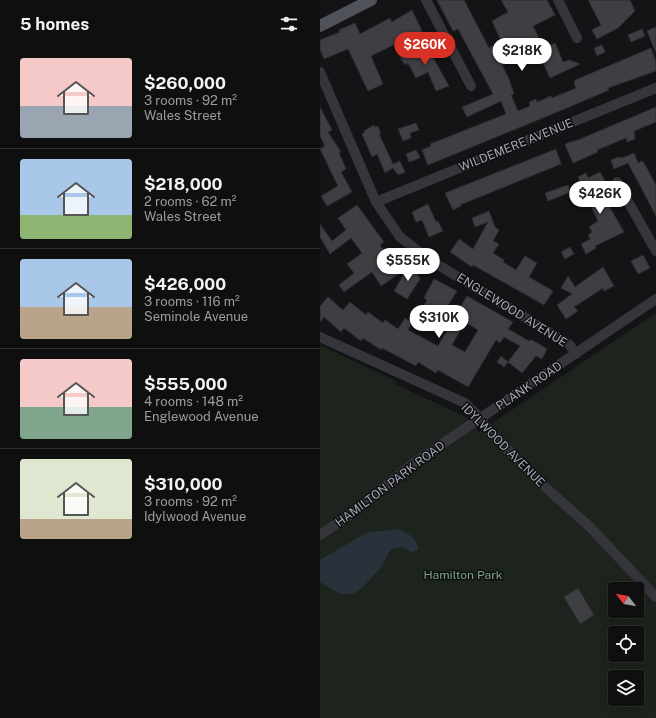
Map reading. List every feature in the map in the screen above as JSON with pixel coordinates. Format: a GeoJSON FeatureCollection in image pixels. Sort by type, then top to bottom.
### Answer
{"type":"FeatureCollection","features":[{"type":"Feature","properties":{"kind":"main road"},"geometry":{"type":"LineString","coordinates":[[320,26],[371,0]]}},
{"type":"Feature","properties":{"kind":"street"},"geometry":{"type":"LineString","coordinates":[[426,0],[471,86]]}},
{"type":"Feature","properties":{"kind":"street"},"geometry":{"type":"LineString","coordinates":[[558,0],[577,38]]}},
{"type":"Feature","properties":{"kind":"street","name":"ENGLEWOOD AVENUE"},"geometry":{"type":"LineString","coordinates":[[320,72],[376,202],[400,236],[415,250],[569,344],[576,354]]}},
{"type":"Feature","properties":{"kind":"street","name":"WILDEMERE AVENUE"},"geometry":{"type":"LineString","coordinates":[[376,202],[656,88]]}},
{"type":"Feature","properties":{"kind":"street"},"geometry":{"type":"LineString","coordinates":[[617,182],[656,251]]}},
{"type":"Feature","properties":{"kind":"street","name":"PLANK ROAD"},"geometry":{"type":"LineString","coordinates":[[480,418],[656,299]]}},
{"type":"Feature","properties":{"kind":"street","name":"IDYLWOOD AVENUE"},"geometry":{"type":"LineString","coordinates":[[320,337],[465,403],[480,418],[491,433],[544,486],[590,527],[656,596]]}},
{"type":"Feature","properties":{"kind":"street","name":"HAMILTON PARK ROAD"},"geometry":{"type":"LineString","coordinates":[[320,535],[348,516],[409,467],[480,418]]}},
{"type":"Feature","properties":{"kind":"green space","name":"Hamilton Park"},"geometry":{"type":"Polygon","coordinates":[[[656,313],[656,718],[320,718],[320,345],[396,381],[397,385],[466,417],[479,432],[656,313]]]}},
{"type":"Feature","properties":{"kind":"shaded area"},"geometry":{"type":"Polygon","coordinates":[[[399,529],[415,540],[418,550],[412,552],[402,547],[391,549],[381,567],[363,587],[353,594],[340,594],[320,582],[320,560],[366,533],[399,529]]]}},
{"type":"Feature","properties":{"kind":"building"},"geometry":{"type":"Polygon","coordinates":[[[437,0],[464,0],[489,48],[501,41],[492,21],[508,12],[501,0],[547,0],[555,15],[533,26],[544,48],[555,43],[563,62],[569,60],[580,64],[550,78],[538,52],[524,59],[518,51],[502,59],[505,64],[502,65],[514,94],[511,95],[518,111],[530,106],[529,102],[536,99],[537,102],[551,96],[552,98],[576,88],[574,83],[575,80],[651,48],[656,62],[656,71],[608,88],[609,90],[567,108],[428,165],[422,150],[431,146],[430,144],[506,114],[501,101],[467,117],[462,107],[493,94],[458,29],[453,31],[437,0]]]}},
{"type":"Feature","properties":{"kind":"building"},"geometry":{"type":"Polygon","coordinates":[[[588,0],[630,0],[635,11],[618,28],[597,39],[592,30],[601,25],[588,0]]]}},
{"type":"Feature","properties":{"kind":"building"},"geometry":{"type":"Polygon","coordinates":[[[412,10],[422,31],[371,56],[383,84],[368,91],[348,49],[324,59],[320,49],[320,40],[340,32],[339,30],[355,23],[360,34],[390,18],[392,22],[412,10]]]}},
{"type":"Feature","properties":{"kind":"building"},"geometry":{"type":"Polygon","coordinates":[[[656,27],[656,53],[647,31],[656,27]]]}},
{"type":"Feature","properties":{"kind":"building"},"geometry":{"type":"Polygon","coordinates":[[[642,29],[645,36],[631,42],[628,35],[642,29]]]}},
{"type":"Feature","properties":{"kind":"building"},"geometry":{"type":"Polygon","coordinates":[[[425,43],[449,86],[436,91],[428,72],[416,78],[408,63],[405,65],[400,57],[425,43]]]}},
{"type":"Feature","properties":{"kind":"building"},"geometry":{"type":"Polygon","coordinates":[[[602,45],[605,52],[597,56],[594,48],[602,45]]]}},
{"type":"Feature","properties":{"kind":"building"},"geometry":{"type":"Polygon","coordinates":[[[320,107],[332,130],[328,132],[341,152],[339,153],[346,169],[341,172],[352,192],[327,206],[321,196],[338,186],[320,149],[325,146],[320,136],[320,107]]]}},
{"type":"Feature","properties":{"kind":"building"},"geometry":{"type":"Polygon","coordinates":[[[656,107],[656,122],[634,131],[635,139],[627,142],[626,138],[597,150],[598,152],[573,163],[565,145],[567,143],[578,140],[656,107]]]}},
{"type":"Feature","properties":{"kind":"building"},"geometry":{"type":"Polygon","coordinates":[[[416,123],[419,130],[410,133],[411,138],[403,141],[398,129],[416,123]]]}},
{"type":"Feature","properties":{"kind":"building"},"geometry":{"type":"Polygon","coordinates":[[[374,125],[375,127],[378,126],[381,134],[379,134],[393,164],[400,161],[405,172],[398,175],[393,168],[385,173],[377,154],[372,157],[362,134],[374,125]]]}},
{"type":"Feature","properties":{"kind":"building"},"geometry":{"type":"Polygon","coordinates":[[[556,149],[561,164],[460,205],[461,206],[453,210],[445,193],[556,149]]]}},
{"type":"Feature","properties":{"kind":"building"},"geometry":{"type":"Polygon","coordinates":[[[416,150],[420,158],[409,162],[406,154],[416,150]]]}},
{"type":"Feature","properties":{"kind":"building"},"geometry":{"type":"Polygon","coordinates":[[[634,153],[638,163],[642,161],[644,163],[656,185],[656,216],[628,163],[614,169],[611,160],[619,157],[622,158],[634,153]]]}},
{"type":"Feature","properties":{"kind":"building"},"geometry":{"type":"Polygon","coordinates":[[[600,172],[605,181],[599,184],[609,206],[624,232],[595,246],[596,248],[586,254],[581,244],[590,239],[588,235],[592,232],[589,227],[598,221],[590,204],[592,204],[588,195],[592,194],[586,182],[581,184],[578,177],[586,173],[588,178],[600,172]]]}},
{"type":"Feature","properties":{"kind":"building"},"geometry":{"type":"Polygon","coordinates":[[[568,185],[570,192],[548,201],[545,193],[568,185]]]}},
{"type":"Feature","properties":{"kind":"building"},"geometry":{"type":"Polygon","coordinates":[[[428,204],[436,222],[438,221],[443,231],[429,237],[422,220],[416,222],[412,212],[428,204]]]}},
{"type":"Feature","properties":{"kind":"building"},"geometry":{"type":"Polygon","coordinates":[[[357,205],[384,242],[380,245],[400,273],[381,286],[372,272],[344,292],[339,285],[354,273],[347,264],[362,253],[351,238],[330,254],[320,237],[320,224],[332,241],[346,230],[338,218],[357,205]]]}},
{"type":"Feature","properties":{"kind":"building"},"geometry":{"type":"Polygon","coordinates":[[[489,211],[495,227],[499,230],[493,241],[499,244],[493,253],[504,260],[503,262],[516,270],[525,256],[537,263],[529,277],[553,291],[544,305],[473,265],[472,267],[450,252],[459,239],[473,249],[488,222],[475,227],[472,218],[489,211]]]}},
{"type":"Feature","properties":{"kind":"building"},"geometry":{"type":"Polygon","coordinates":[[[570,247],[574,254],[565,259],[561,252],[570,247]]]}},
{"type":"Feature","properties":{"kind":"building"},"geometry":{"type":"Polygon","coordinates":[[[643,255],[650,268],[638,274],[631,261],[643,255]]]}},
{"type":"Feature","properties":{"kind":"building"},"geometry":{"type":"Polygon","coordinates":[[[411,262],[420,279],[407,299],[394,291],[411,262]]]}},
{"type":"Feature","properties":{"kind":"building"},"geometry":{"type":"Polygon","coordinates":[[[603,267],[614,286],[604,291],[603,288],[574,307],[578,311],[566,319],[557,305],[572,294],[561,288],[568,276],[575,287],[603,267]]]}},
{"type":"Feature","properties":{"kind":"building"},"geometry":{"type":"Polygon","coordinates":[[[434,279],[457,291],[436,325],[418,316],[427,300],[424,298],[434,279]]]}},
{"type":"Feature","properties":{"kind":"building"},"geometry":{"type":"Polygon","coordinates":[[[467,296],[513,322],[508,329],[547,349],[542,359],[536,356],[522,373],[508,362],[520,346],[504,337],[500,343],[496,340],[468,387],[438,370],[436,373],[418,362],[416,366],[382,348],[381,350],[363,338],[361,341],[344,328],[341,332],[324,317],[320,322],[320,306],[328,297],[343,310],[350,302],[366,315],[368,312],[383,323],[385,320],[398,329],[405,318],[412,323],[408,330],[438,346],[467,296]],[[465,322],[452,345],[465,352],[478,330],[465,322]]]}},
{"type":"Feature","properties":{"kind":"building"},"geometry":{"type":"Polygon","coordinates":[[[501,356],[508,362],[504,367],[497,362],[501,356]]]}},
{"type":"Feature","properties":{"kind":"building"},"geometry":{"type":"Polygon","coordinates":[[[578,588],[594,615],[580,624],[564,597],[578,588]]]}}]}
